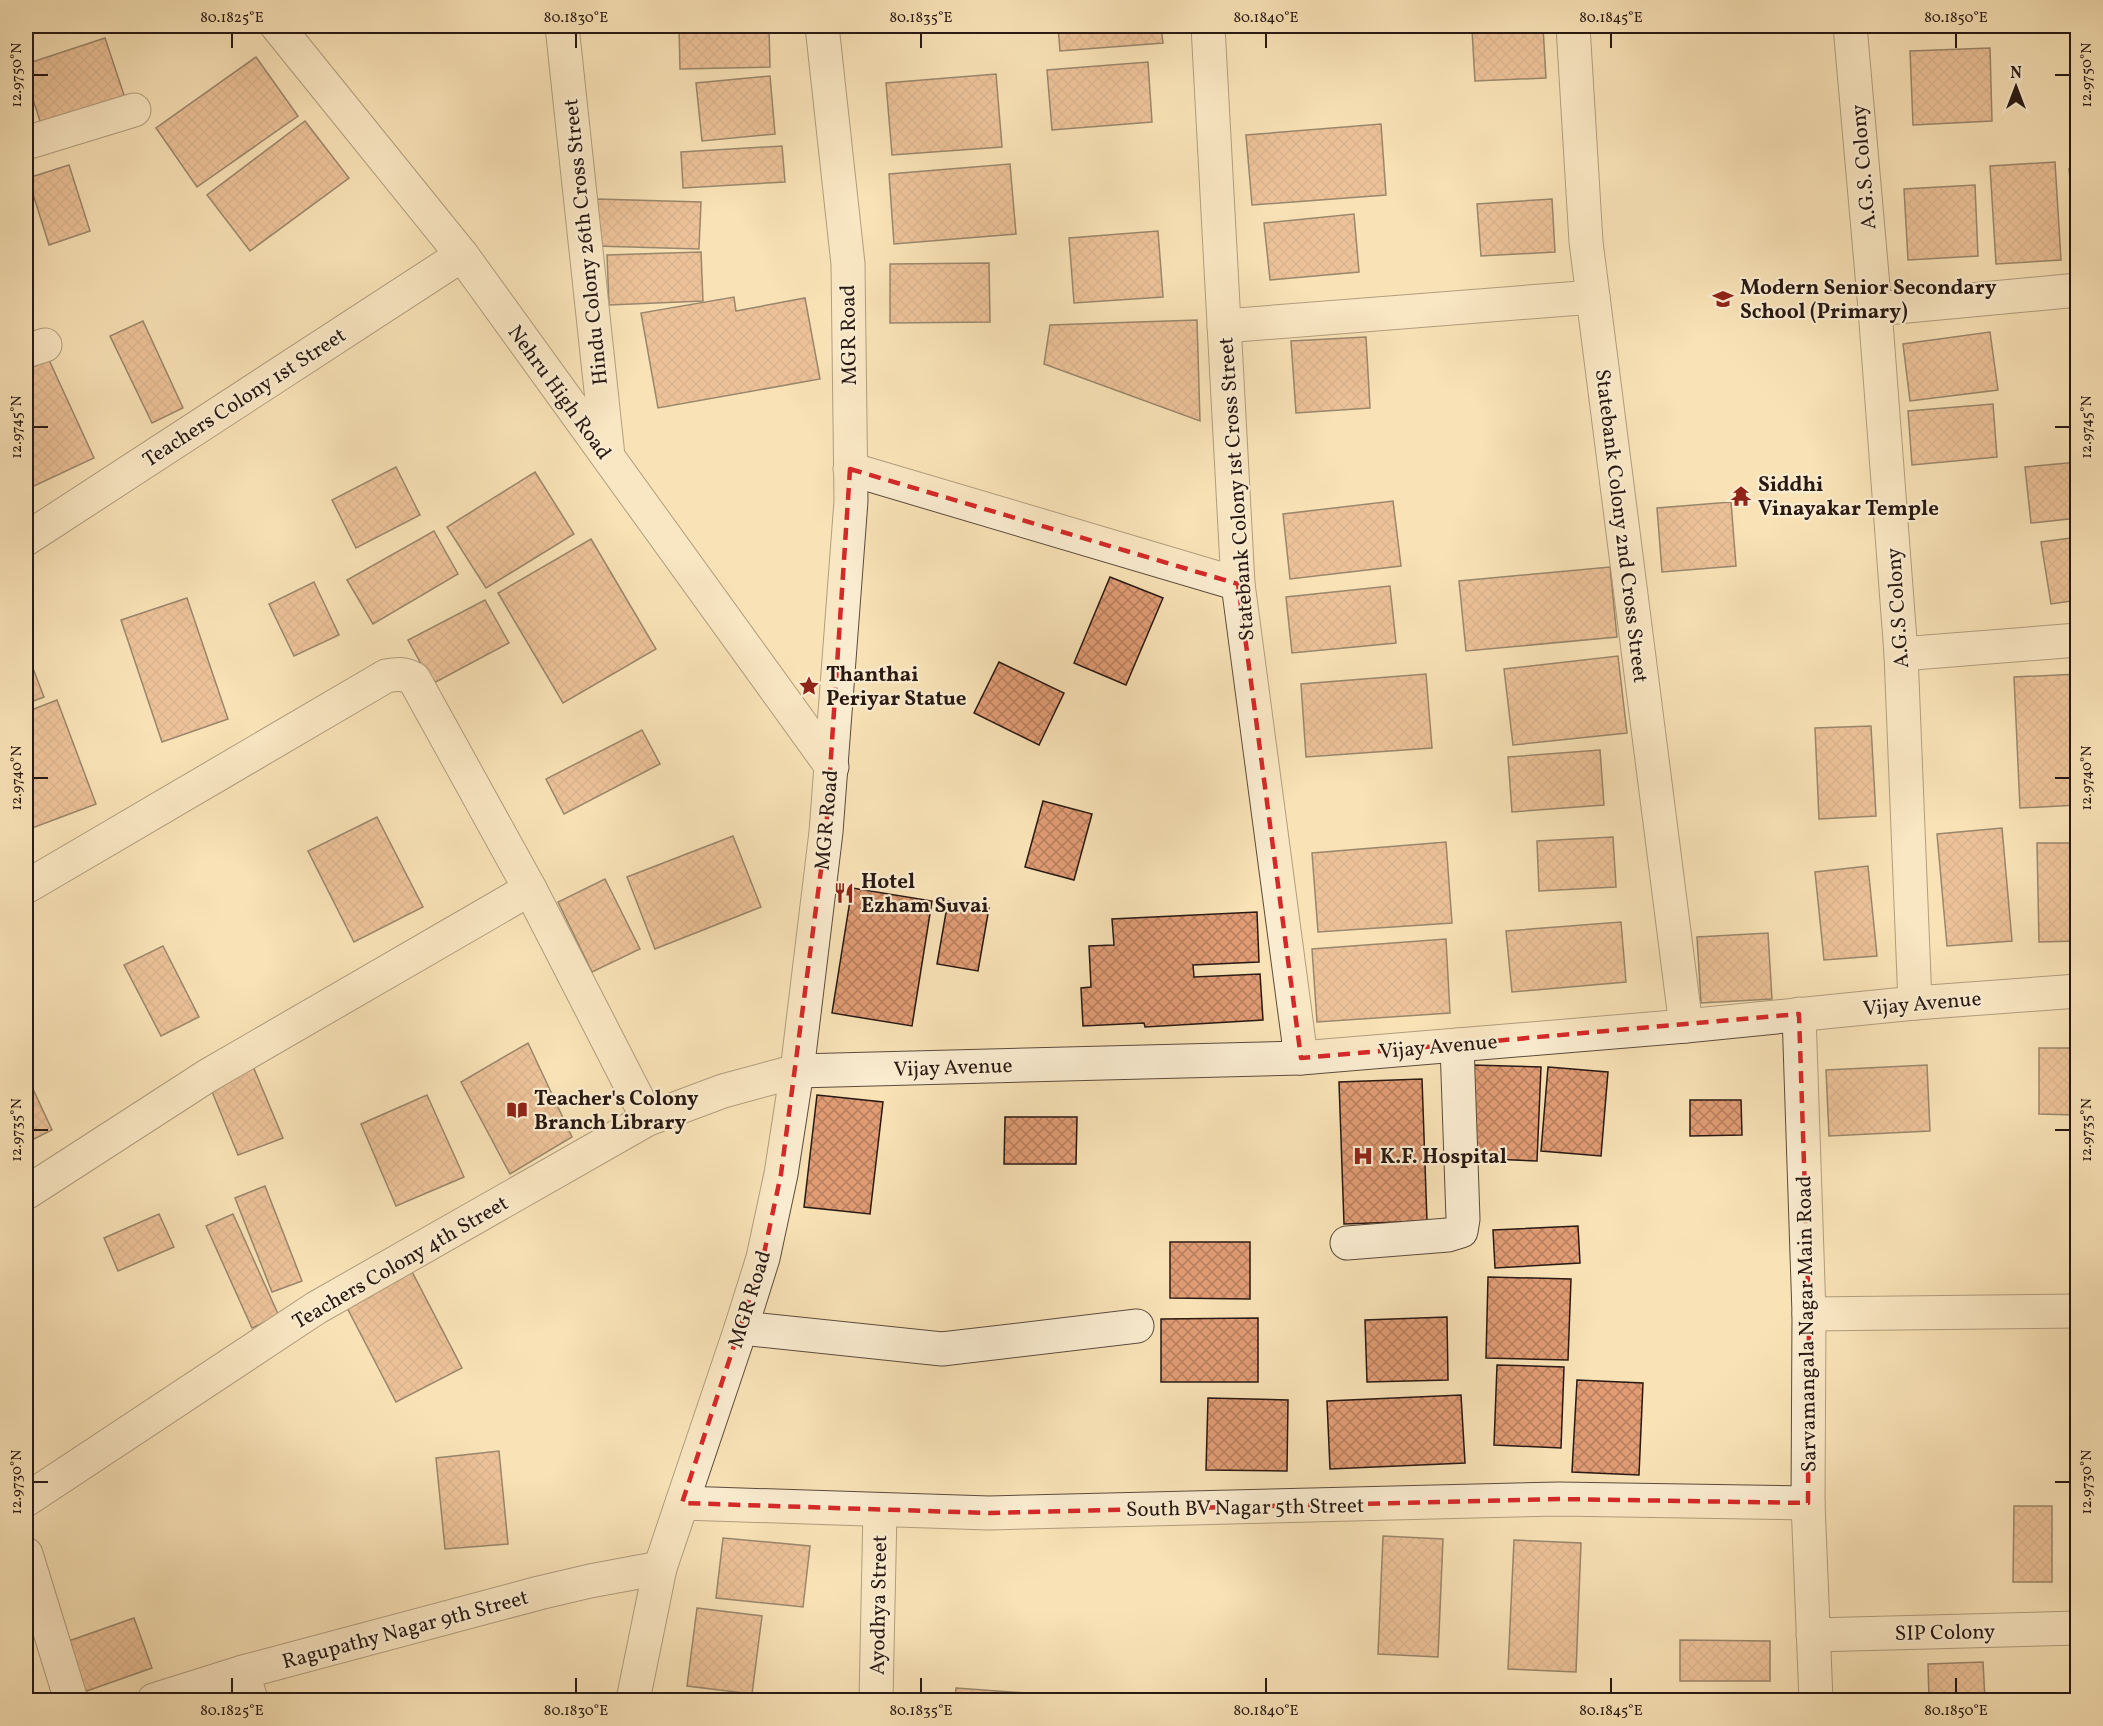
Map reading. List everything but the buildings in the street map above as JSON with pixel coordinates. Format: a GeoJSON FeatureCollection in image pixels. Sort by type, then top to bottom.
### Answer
{"type":"FeatureCollection","features":[{"type":"Feature","properties":{"kind":"street","name":"Nehru High Road"},"geometry":{"type":"LineString","coordinates":[[277,26],[462,255],[832,767]]}},
{"type":"Feature","properties":{"kind":"street","name":"Hindu Colony 26th Cross Street"},"geometry":{"type":"LineString","coordinates":[[562,26],[608,458]]}},
{"type":"Feature","properties":{"kind":"street","name":"MGR Road"},"geometry":{"type":"LineString","coordinates":[[633,1701],[660,1568],[763,1258],[781,1174],[812,953],[832,767],[851,501],[848,264],[822,26]]}},
{"type":"Feature","properties":{"kind":"street","name":"Statebank Colony 1st Cross Street"},"geometry":{"type":"LineString","coordinates":[[1209,26],[1238,584],[1301,1058]]}},
{"type":"Feature","properties":{"kind":"street","name":"Statebank Colony 2nd Cross Street"},"geometry":{"type":"LineString","coordinates":[[1573,26],[1586,242],[1686,1026]]}},
{"type":"Feature","properties":{"kind":"street","name":"A.G.S. Colony"},"geometry":{"type":"LineString","coordinates":[[1850,26],[1875,309]]}},
{"type":"Feature","properties":{"kind":"street"},"geometry":{"type":"LineString","coordinates":[[26,143],[134,110]]}},
{"type":"Feature","properties":{"kind":"street","name":"Teachers Colony 1st Street"},"geometry":{"type":"LineString","coordinates":[[26,539],[462,255]]}},
{"type":"Feature","properties":{"kind":"street"},"geometry":{"type":"LineString","coordinates":[[1875,309],[2078,290]]}},
{"type":"Feature","properties":{"kind":"street"},"geometry":{"type":"LineString","coordinates":[[1224,326],[1593,297]]}},
{"type":"Feature","properties":{"kind":"street","name":"A.G.S Colony"},"geometry":{"type":"LineString","coordinates":[[1875,309],[1901,654],[1914,1003]]}},
{"type":"Feature","properties":{"kind":"street"},"geometry":{"type":"LineString","coordinates":[[850,469],[1238,584]]}},
{"type":"Feature","properties":{"kind":"street"},"geometry":{"type":"LineString","coordinates":[[1901,654],[2078,640]]}},
{"type":"Feature","properties":{"kind":"street"},"geometry":{"type":"LineString","coordinates":[[26,887],[386,676],[407,675],[414,679],[530,890],[648,1119]]}},
{"type":"Feature","properties":{"kind":"street"},"geometry":{"type":"LineString","coordinates":[[26,1193],[207,1076],[530,890]]}},
{"type":"Feature","properties":{"kind":"street","name":"Vijay Avenue"},"geometry":{"type":"LineString","coordinates":[[797,1071],[1301,1058],[1686,1026],[1914,1003],[2078,991]]}},
{"type":"Feature","properties":{"kind":"street","name":"Sarvamangala Nagar Main Road"},"geometry":{"type":"LineString","coordinates":[[1799,1014],[1809,1314],[1808,1503],[1816,1701]]}},
{"type":"Feature","properties":{"kind":"street"},"geometry":{"type":"LineString","coordinates":[[1347,1243],[1448,1236],[1461,1231],[1463,1219],[1457,1045]]}},
{"type":"Feature","properties":{"kind":"street","name":"Teachers Colony 4th Street"},"geometry":{"type":"LineString","coordinates":[[26,1500],[316,1308],[648,1119],[723,1091],[797,1071]]}},
{"type":"Feature","properties":{"kind":"street"},"geometry":{"type":"LineString","coordinates":[[1809,1314],[2078,1311]]}},
{"type":"Feature","properties":{"kind":"street"},"geometry":{"type":"LineString","coordinates":[[741,1328],[942,1349],[1137,1326]]}},
{"type":"Feature","properties":{"kind":"street","name":"South BV Nagar 5th Street"},"geometry":{"type":"LineString","coordinates":[[682,1503],[989,1513],[1559,1498],[1808,1503]]}},
{"type":"Feature","properties":{"kind":"street","name":"Ayodhya Street"},"geometry":{"type":"LineString","coordinates":[[876,1701],[880,1510]]}},
{"type":"Feature","properties":{"kind":"street"},"geometry":{"type":"LineString","coordinates":[[26,1554],[71,1701]]}},
{"type":"Feature","properties":{"kind":"street","name":"Ragupathy Nagar 9th Street"},"geometry":{"type":"LineString","coordinates":[[154,1701],[247,1686],[538,1593],[660,1568]]}},
{"type":"Feature","properties":{"kind":"street","name":"SIP Colony"},"geometry":{"type":"LineString","coordinates":[[1813,1635],[2078,1628]]}},
{"type":"Feature","properties":{"kind":"highlighted area"},"geometry":{"type":"Polygon","coordinates":[[[850,469],[1238,584],[1301,1058],[1799,1014],[1809,1314],[1808,1503],[1559,1499],[989,1513],[682,1503],[763,1258],[781,1174],[826,832],[850,469]]]}},
{"type":"Feature","properties":{"kind":"place","name":"Modern Senior Secondary School (Primary)"},"geometry":{"type":"Point","coordinates":[1723,299]}},
{"type":"Feature","properties":{"kind":"place","name":"Siddhi Vinayakar Temple"},"geometry":{"type":"Point","coordinates":[1741,496]}},
{"type":"Feature","properties":{"kind":"place","name":"Thanthai Periyar Statue"},"geometry":{"type":"Point","coordinates":[809,686]}},
{"type":"Feature","properties":{"kind":"place","name":"Hotel Ezham Suvai"},"geometry":{"type":"Point","coordinates":[844,893]}},
{"type":"Feature","properties":{"kind":"place","name":"Teacher's Colony Branch Library"},"geometry":{"type":"Point","coordinates":[517,1110]}},
{"type":"Feature","properties":{"kind":"place","name":"K.F. Hospital"},"geometry":{"type":"Point","coordinates":[1363,1156]}}]}
